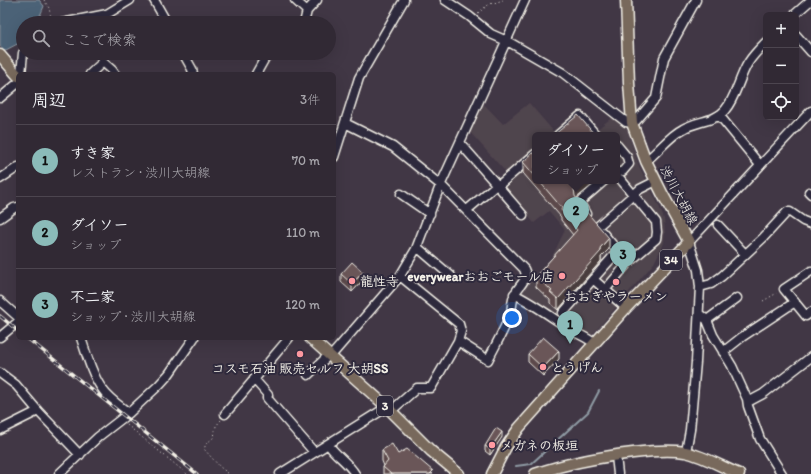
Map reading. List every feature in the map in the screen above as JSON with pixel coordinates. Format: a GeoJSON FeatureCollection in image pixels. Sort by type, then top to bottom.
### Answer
{"type":"FeatureCollection","features":[{"type":"Feature","properties":{"kind":"main road","name":"渋川大胡線"},"geometry":{"type":"LineString","coordinates":[[492,474],[506,447],[519,428],[626,308],[689,242],[646,161],[632,123],[626,0]]}},
{"type":"Feature","properties":{"kind":"main road"},"geometry":{"type":"LineString","coordinates":[[0,55],[16,74]]}},
{"type":"Feature","properties":{"kind":"main road","name":"3"},"geometry":{"type":"LineString","coordinates":[[312,340],[389,409],[431,451],[459,474]]}},
{"type":"Feature","properties":{"kind":"main road"},"geometry":{"type":"LineString","coordinates":[[535,474],[569,464],[616,456],[668,451],[686,452],[739,474]]}},
{"type":"Feature","properties":{"kind":"street"},"geometry":{"type":"LineString","coordinates":[[101,16],[107,14],[130,0]]}},
{"type":"Feature","properties":{"kind":"street"},"geometry":{"type":"LineString","coordinates":[[154,0],[163,16]]}},
{"type":"Feature","properties":{"kind":"street"},"geometry":{"type":"LineString","coordinates":[[295,0],[308,11]]}},
{"type":"Feature","properties":{"kind":"street"},"geometry":{"type":"LineString","coordinates":[[306,16],[308,11],[317,0]]}},
{"type":"Feature","properties":{"kind":"street"},"geometry":{"type":"LineString","coordinates":[[336,151],[359,78],[404,0]]}},
{"type":"Feature","properties":{"kind":"street"},"geometry":{"type":"LineString","coordinates":[[445,0],[485,30],[563,73],[626,122],[632,123],[638,119],[656,98],[664,58],[696,0]]}},
{"type":"Feature","properties":{"kind":"street"},"geometry":{"type":"LineString","coordinates":[[308,375],[330,355],[400,276],[417,247],[440,186],[525,0]]}},
{"type":"Feature","properties":{"kind":"street"},"geometry":{"type":"LineString","coordinates":[[797,12],[811,0]]}},
{"type":"Feature","properties":{"kind":"street"},"geometry":{"type":"LineString","coordinates":[[799,38],[810,48]]}},
{"type":"Feature","properties":{"kind":"street"},"geometry":{"type":"LineString","coordinates":[[646,161],[679,131],[692,124],[720,115],[729,104],[748,63],[763,45]]}},
{"type":"Feature","properties":{"kind":"street"},"geometry":{"type":"LineString","coordinates":[[21,72],[22,60]]}},
{"type":"Feature","properties":{"kind":"street"},"geometry":{"type":"LineString","coordinates":[[187,60],[193,72]]}},
{"type":"Feature","properties":{"kind":"street"},"geometry":{"type":"LineString","coordinates":[[257,72],[264,60]]}},
{"type":"Feature","properties":{"kind":"street"},"geometry":{"type":"LineString","coordinates":[[92,72],[103,62],[112,72]]}},
{"type":"Feature","properties":{"kind":"street"},"geometry":{"type":"LineString","coordinates":[[0,98],[16,85]]}},
{"type":"Feature","properties":{"kind":"street"},"geometry":{"type":"LineString","coordinates":[[686,452],[700,314],[700,287],[698,270],[689,242],[811,111]]}},
{"type":"Feature","properties":{"kind":"street"},"geometry":{"type":"LineString","coordinates":[[720,115],[760,166]]}},
{"type":"Feature","properties":{"kind":"street"},"geometry":{"type":"LineString","coordinates":[[561,132],[580,116],[593,132]]}},
{"type":"Feature","properties":{"kind":"street"},"geometry":{"type":"LineString","coordinates":[[345,123],[393,147],[466,210],[524,269],[526,274],[525,279],[514,294],[512,310],[506,326],[488,360],[458,341]]}},
{"type":"Feature","properties":{"kind":"street"},"geometry":{"type":"LineString","coordinates":[[460,143],[523,215]]}},
{"type":"Feature","properties":{"kind":"street"},"geometry":{"type":"LineString","coordinates":[[620,149],[627,157],[629,164],[620,172]]}},
{"type":"Feature","properties":{"kind":"street"},"geometry":{"type":"LineString","coordinates":[[466,210],[494,187],[498,186],[532,157]]}},
{"type":"Feature","properties":{"kind":"street"},"geometry":{"type":"LineString","coordinates":[[0,179],[16,168]]}},
{"type":"Feature","properties":{"kind":"street"},"geometry":{"type":"LineString","coordinates":[[605,290],[628,263],[656,239],[657,232],[656,222],[620,178]]}},
{"type":"Feature","properties":{"kind":"street"},"geometry":{"type":"LineString","coordinates":[[597,227],[645,186],[656,181]]}},
{"type":"Feature","properties":{"kind":"street"},"geometry":{"type":"LineString","coordinates":[[601,184],[582,200],[582,209],[628,263]]}},
{"type":"Feature","properties":{"kind":"street"},"geometry":{"type":"LineString","coordinates":[[401,194],[430,214]]}},
{"type":"Feature","properties":{"kind":"street"},"geometry":{"type":"LineString","coordinates":[[0,218],[16,208]]}},
{"type":"Feature","properties":{"kind":"street"},"geometry":{"type":"LineString","coordinates":[[700,287],[707,286],[716,281],[767,234],[787,212],[790,212],[811,224]]}},
{"type":"Feature","properties":{"kind":"street"},"geometry":{"type":"LineString","coordinates":[[718,224],[745,254]]}},
{"type":"Feature","properties":{"kind":"street"},"geometry":{"type":"LineString","coordinates":[[417,247],[451,276]]}},
{"type":"Feature","properties":{"kind":"street"},"geometry":{"type":"LineString","coordinates":[[563,313],[618,251]]}},
{"type":"Feature","properties":{"kind":"street"},"geometry":{"type":"LineString","coordinates":[[811,271],[784,289],[806,316],[811,312]]}},
{"type":"Feature","properties":{"kind":"street"},"geometry":{"type":"LineString","coordinates":[[280,474],[314,452],[389,409],[417,388],[431,388],[458,341],[460,331],[459,324],[400,276]]}},
{"type":"Feature","properties":{"kind":"street"},"geometry":{"type":"LineString","coordinates":[[593,279],[626,308]]}},
{"type":"Feature","properties":{"kind":"street"},"geometry":{"type":"LineString","coordinates":[[514,294],[536,305],[569,328],[589,338],[595,344]]}},
{"type":"Feature","properties":{"kind":"street"},"geometry":{"type":"LineString","coordinates":[[707,320],[737,298]]}},
{"type":"Feature","properties":{"kind":"street"},"geometry":{"type":"LineString","coordinates":[[0,301],[16,315]]}},
{"type":"Feature","properties":{"kind":"street"},"geometry":{"type":"LineString","coordinates":[[723,352],[742,337],[795,302]]}},
{"type":"Feature","properties":{"kind":"street"},"geometry":{"type":"LineString","coordinates":[[700,314],[707,320],[713,335],[740,383],[760,439],[782,474]]}},
{"type":"Feature","properties":{"kind":"street"},"geometry":{"type":"LineString","coordinates":[[0,337],[16,324]]}},
{"type":"Feature","properties":{"kind":"street"},"geometry":{"type":"LineString","coordinates":[[82,340],[86,354],[102,390],[129,413]]}},
{"type":"Feature","properties":{"kind":"street"},"geometry":{"type":"LineString","coordinates":[[59,474],[98,437],[129,413],[169,374],[193,340]]}},
{"type":"Feature","properties":{"kind":"street"},"geometry":{"type":"LineString","coordinates":[[225,414],[286,340]]}},
{"type":"Feature","properties":{"kind":"street"},"geometry":{"type":"LineString","coordinates":[[748,402],[773,387],[811,357]]}},
{"type":"Feature","properties":{"kind":"street"},"geometry":{"type":"LineString","coordinates":[[0,374],[16,385],[38,411],[80,455]]}},
{"type":"Feature","properties":{"kind":"street"},"geometry":{"type":"LineString","coordinates":[[254,379],[268,395],[267,398],[314,452]]}},
{"type":"Feature","properties":{"kind":"street"},"geometry":{"type":"LineString","coordinates":[[0,430],[38,411]]}},
{"type":"Feature","properties":{"kind":"street"},"geometry":{"type":"LineString","coordinates":[[328,444],[355,474]]}},
{"type":"Feature","properties":{"kind":"street"},"geometry":{"type":"LineString","coordinates":[[616,456],[618,474]]}},
{"type":"Feature","properties":{"kind":"path"},"geometry":{"type":"LineString","coordinates":[[44,0],[49,8],[51,16]]}},
{"type":"Feature","properties":{"kind":"path"},"geometry":{"type":"LineString","coordinates":[[472,19],[488,5],[502,0]]}},
{"type":"Feature","properties":{"kind":"path"},"geometry":{"type":"LineString","coordinates":[[764,301],[784,289]]}},
{"type":"Feature","properties":{"kind":"path"},"geometry":{"type":"LineString","coordinates":[[225,414],[216,426],[214,437],[206,444],[204,448],[220,467],[229,474]]}},
{"type":"Feature","properties":{"kind":"path"},"geometry":{"type":"LineString","coordinates":[[120,419],[187,474]]}},
{"type":"Feature","properties":{"kind":"shaded area"},"geometry":{"type":"Polygon","coordinates":[[[481,101],[503,124],[529,103],[554,132],[579,110],[596,130],[614,116],[626,125],[639,166],[664,219],[664,243],[654,263],[592,335],[572,325],[549,309],[523,294],[523,290],[527,284],[536,277],[544,265],[551,259],[565,230],[549,211],[534,223],[505,188],[505,184],[511,178],[468,130],[481,101]]]}},
{"type":"Feature","properties":{"kind":"water"},"geometry":{"type":"Polygon","coordinates":[[[0,0],[39,0],[44,6],[39,16],[16,16],[16,45],[4,51],[0,46],[0,0]]]}},
{"type":"Feature","properties":{"kind":"building"},"geometry":{"type":"Polygon","coordinates":[[[578,115],[592,132],[558,132],[578,115]]]}},
{"type":"Feature","properties":{"kind":"building"},"geometry":{"type":"Polygon","coordinates":[[[532,154],[532,172],[523,162],[532,154]]]}},
{"type":"Feature","properties":{"kind":"building"},"geometry":{"type":"Polygon","coordinates":[[[542,184],[580,184],[574,189],[578,202],[609,238],[600,248],[601,251],[558,299],[536,276],[577,230],[561,210],[562,208],[542,184]]]}},
{"type":"Feature","properties":{"kind":"building"},"geometry":{"type":"Polygon","coordinates":[[[352,262],[363,272],[352,284],[341,274],[352,262]]]}},
{"type":"Feature","properties":{"kind":"building"},"geometry":{"type":"Polygon","coordinates":[[[543,337],[559,351],[543,368],[528,354],[543,337]]]}},
{"type":"Feature","properties":{"kind":"building"},"geometry":{"type":"Polygon","coordinates":[[[496,428],[502,432],[490,449],[485,446],[496,428]]]}},
{"type":"Feature","properties":{"kind":"building"},"geometry":{"type":"Polygon","coordinates":[[[392,444],[398,454],[407,449],[433,471],[430,474],[391,474],[383,467],[388,461],[382,450],[392,444]]]}},
{"type":"Feature","properties":{"kind":"waterway"},"geometry":{"type":"LineString","coordinates":[[516,466],[531,464],[588,412],[599,391]]}},
{"type":"Feature","properties":{"kind":"railway"},"geometry":{"type":"LineString","coordinates":[[0,316],[16,329]]}},
{"type":"Feature","properties":{"kind":"railway"},"geometry":{"type":"LineString","coordinates":[[30,340],[197,474]]}},
{"type":"Feature","properties":{"kind":"place","name":"ダイソー"},"geometry":{"type":"Point","coordinates":[576,230]}},
{"type":"Feature","properties":{"kind":"place","name":"不二家"},"geometry":{"type":"Point","coordinates":[623,274]}},
{"type":"Feature","properties":{"kind":"place","name":"everywearおおごモール店"},"geometry":{"type":"Point","coordinates":[562,276]}},
{"type":"Feature","properties":{"kind":"place","name":"龍性寺"},"geometry":{"type":"Point","coordinates":[352,281]}},
{"type":"Feature","properties":{"kind":"place","name":"おおぎやラーメン"},"geometry":{"type":"Point","coordinates":[616,282]}},
{"type":"Feature","properties":{"kind":"place","name":"すき家"},"geometry":{"type":"Point","coordinates":[570,344]}},
{"type":"Feature","properties":{"kind":"place","name":"コスモ石油 販売セルフ 大胡SS"},"geometry":{"type":"Point","coordinates":[300,354]}},
{"type":"Feature","properties":{"kind":"place","name":"とうげん"},"geometry":{"type":"Point","coordinates":[543,367]}},
{"type":"Feature","properties":{"kind":"place","name":"メガネの板垣"},"geometry":{"type":"Point","coordinates":[492,445]}}]}
